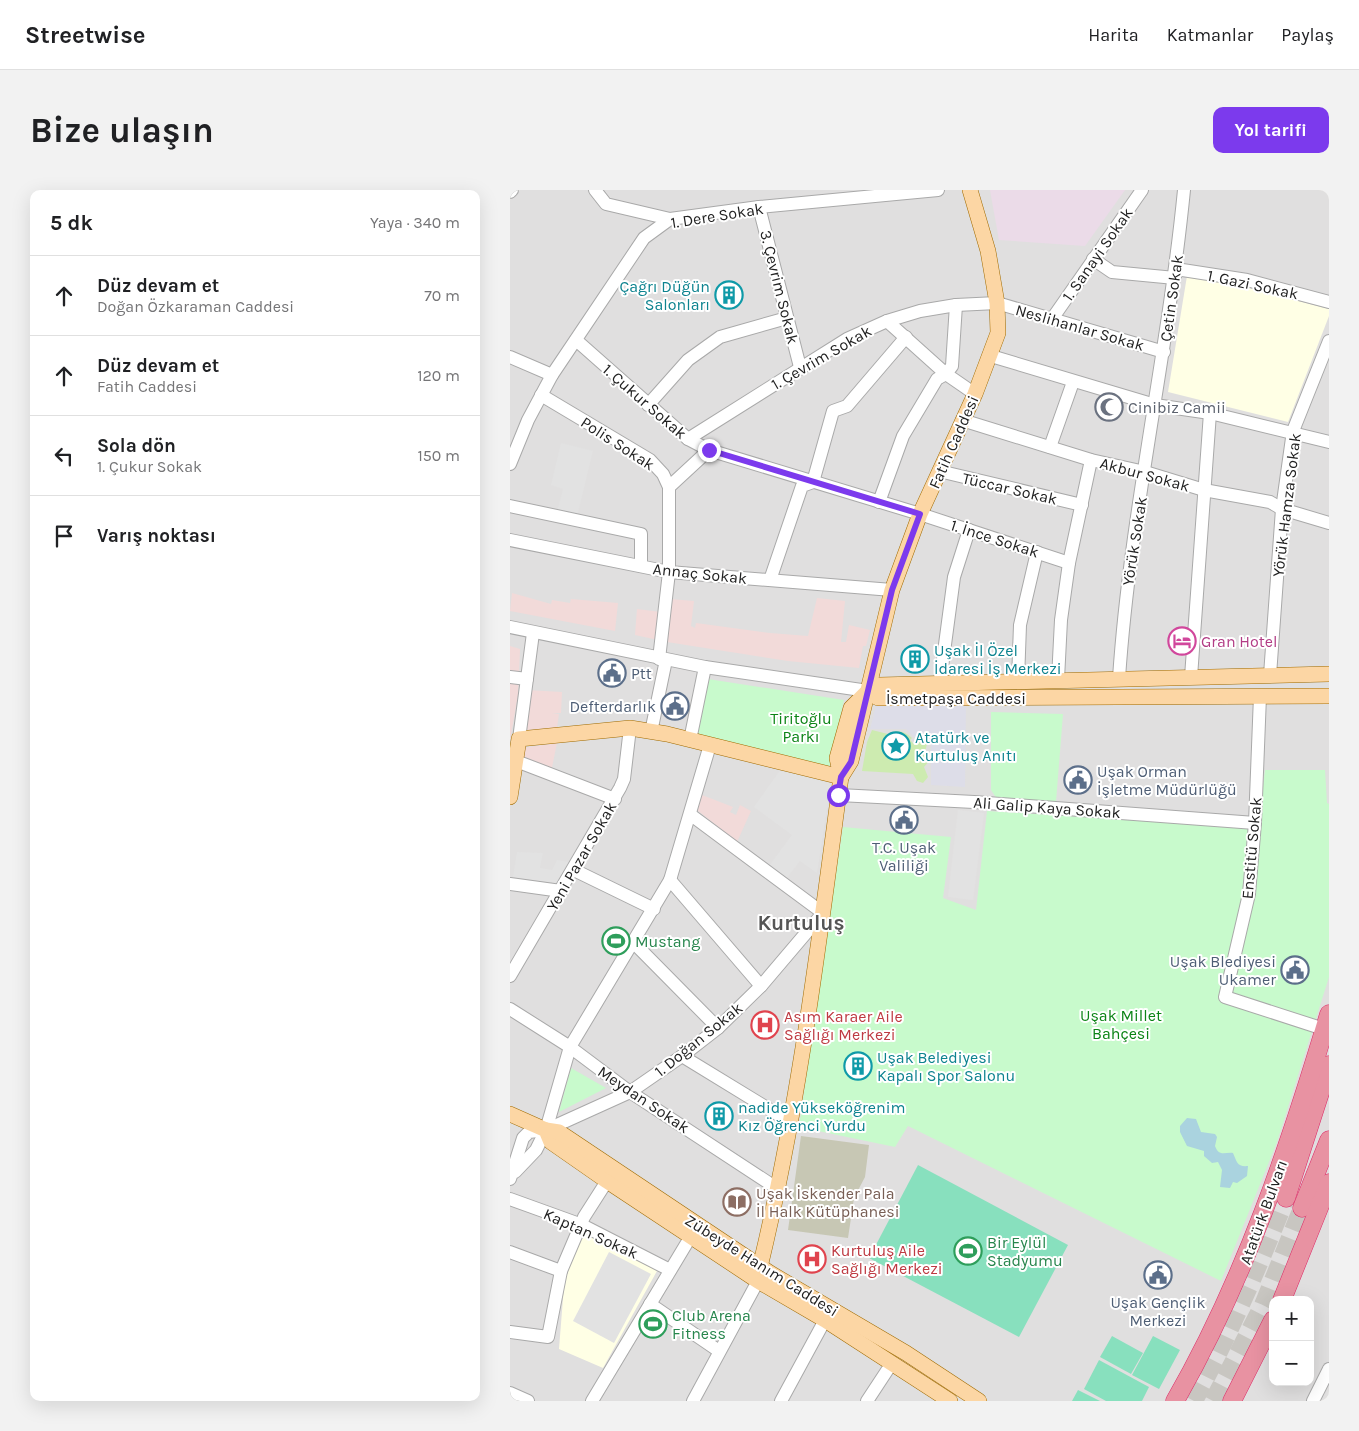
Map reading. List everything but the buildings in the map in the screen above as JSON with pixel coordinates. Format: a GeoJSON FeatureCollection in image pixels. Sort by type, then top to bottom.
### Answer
{"type":"FeatureCollection","features":[{"type":"Feature","properties":{"kind":"highway","name":"Atatürk Bulvarı"},"geometry":{"type":"LineString","coordinates":[[1175,1401],[1205,1350],[1248,1255],[1302,1105],[1327,1021]]}},
{"type":"Feature","properties":{"kind":"highway","name":"Atatürk Bulvarı"},"geometry":{"type":"LineString","coordinates":[[1286,1198],[1329,1065]]}},
{"type":"Feature","properties":{"kind":"highway"},"geometry":{"type":"LineString","coordinates":[[1302,1208],[1329,1140]]}},
{"type":"Feature","properties":{"kind":"highway"},"geometry":{"type":"LineString","coordinates":[[1284,1296],[1329,1183]]}},
{"type":"Feature","properties":{"kind":"highway"},"geometry":{"type":"LineString","coordinates":[[1232,1401],[1269,1328]]}},
{"type":"Feature","properties":{"kind":"main road","name":"Fatih Caddesi"},"geometry":{"type":"LineString","coordinates":[[868,691],[892,590],[920,514],[975,394],[991,356],[998,332],[996,303],[988,251],[970,190]]}},
{"type":"Feature","properties":{"kind":"main road","name":"İsmetpaşa Caddesi"},"geometry":{"type":"LineString","coordinates":[[1329,674],[940,682],[879,685],[868,691],[878,698],[1329,696]]}},
{"type":"Feature","properties":{"kind":"main road"},"geometry":{"type":"LineString","coordinates":[[763,1276],[817,955],[841,777],[838,758],[851,708],[868,691]]}},
{"type":"Feature","properties":{"kind":"main road"},"geometry":{"type":"LineString","coordinates":[[510,796],[516,750],[630,728],[690,740],[841,777]]}},
{"type":"Feature","properties":{"kind":"main road","name":"Zübeyde Hanım Caddesi"},"geometry":{"type":"LineString","coordinates":[[510,1114],[546,1130],[559,1132],[825,1320],[950,1401]]}},
{"type":"Feature","properties":{"kind":"main road","name":"Zübeyde Hanım Caddesi"},"geometry":{"type":"LineString","coordinates":[[546,1130],[551,1142],[691,1236],[906,1353],[980,1401]]}},
{"type":"Feature","properties":{"kind":"street"},"geometry":{"type":"LineString","coordinates":[[595,190],[606,204],[670,219]]}},
{"type":"Feature","properties":{"kind":"street","name":"1. Dere Sokak"},"geometry":{"type":"LineString","coordinates":[[510,464],[552,375],[644,238],[670,219],[845,194],[938,190]]}},
{"type":"Feature","properties":{"kind":"street","name":"1. Sanayi Sokak"},"geometry":{"type":"LineString","coordinates":[[1052,319],[1142,190]]}},
{"type":"Feature","properties":{"kind":"street","name":"Çetin Sokak"},"geometry":{"type":"LineString","coordinates":[[1155,405],[1175,274],[1184,190]]}},
{"type":"Feature","properties":{"kind":"street","name":"3. Çevrim Sokak"},"geometry":{"type":"LineString","coordinates":[[759,207],[800,367]]}},
{"type":"Feature","properties":{"kind":"street","name":"1. Gazi Sokak"},"geometry":{"type":"LineString","coordinates":[[1093,259],[1112,272],[1175,274],[1247,280],[1329,302]]}},
{"type":"Feature","properties":{"kind":"street","name":"1. Çevrim Sokak"},"geometry":{"type":"LineString","coordinates":[[688,439],[847,339],[888,320],[920,311],[956,305],[996,303]]}},
{"type":"Feature","properties":{"kind":"street","name":"Neslihanlar Sokak"},"geometry":{"type":"LineString","coordinates":[[996,303],[1164,352]]}},
{"type":"Feature","properties":{"kind":"street"},"geometry":{"type":"LineString","coordinates":[[878,502],[903,436],[937,379],[946,374],[952,366],[956,305]]}},
{"type":"Feature","properties":{"kind":"street"},"geometry":{"type":"LineString","coordinates":[[648,405],[688,360],[720,337],[788,318]]}},
{"type":"Feature","properties":{"kind":"street"},"geometry":{"type":"LineString","coordinates":[[888,320],[946,374],[975,394]]}},
{"type":"Feature","properties":{"kind":"street"},"geometry":{"type":"LineString","coordinates":[[770,580],[802,486],[813,482],[833,411],[847,406],[906,337]]}},
{"type":"Feature","properties":{"kind":"street","name":"1. Çukur Sokak"},"geometry":{"type":"LineString","coordinates":[[576,340],[688,439],[709,450],[920,514]]}},
{"type":"Feature","properties":{"kind":"street","name":"Yörük Hamza Sokak"},"geometry":{"type":"LineString","coordinates":[[1270,675],[1282,509],[1293,431],[1329,341]]}},
{"type":"Feature","properties":{"kind":"street"},"geometry":{"type":"LineString","coordinates":[[991,356],[1072,382],[1155,405],[1210,413],[1293,431],[1329,442]]}},
{"type":"Feature","properties":{"kind":"street"},"geometry":{"type":"LineString","coordinates":[[510,357],[552,375]]}},
{"type":"Feature","properties":{"kind":"street"},"geometry":{"type":"LineString","coordinates":[[1050,448],[1072,382]]}},
{"type":"Feature","properties":{"kind":"street","name":"Polis Sokak"},"geometry":{"type":"LineString","coordinates":[[541,395],[650,460],[663,474],[669,487]]}},
{"type":"Feature","properties":{"kind":"street","name":"Yörük Sokak"},"geometry":{"type":"LineString","coordinates":[[1119,678],[1124,608],[1155,405]]}},
{"type":"Feature","properties":{"kind":"street"},"geometry":{"type":"LineString","coordinates":[[1191,677],[1210,413]]}},
{"type":"Feature","properties":{"kind":"street","name":"Akbur Sokak"},"geometry":{"type":"LineString","coordinates":[[962,420],[1091,460],[1145,472],[1204,490],[1270,502],[1282,509],[1329,523]]}},
{"type":"Feature","properties":{"kind":"street"},"geometry":{"type":"LineString","coordinates":[[651,732],[663,659],[669,572],[669,487],[709,450]]}},
{"type":"Feature","properties":{"kind":"street"},"geometry":{"type":"LineString","coordinates":[[1058,679],[1061,620],[1070,563],[1091,460]]}},
{"type":"Feature","properties":{"kind":"street","name":"Tüccar Sokak"},"geometry":{"type":"LineString","coordinates":[[939,471],[1082,506]]}},
{"type":"Feature","properties":{"kind":"street"},"geometry":{"type":"LineString","coordinates":[[510,506],[641,534],[640,566]]}},
{"type":"Feature","properties":{"kind":"street","name":"1. İnce Sokak"},"geometry":{"type":"LineString","coordinates":[[920,514],[1070,563]]}},
{"type":"Feature","properties":{"kind":"street"},"geometry":{"type":"LineString","coordinates":[[940,682],[954,577],[969,530]]}},
{"type":"Feature","properties":{"kind":"street","name":"Annaç Sokak"},"geometry":{"type":"LineString","coordinates":[[510,540],[669,572],[892,590]]}},
{"type":"Feature","properties":{"kind":"street"},"geometry":{"type":"LineString","coordinates":[[1018,680],[1020,625],[1037,552]]}},
{"type":"Feature","properties":{"kind":"street","name":"İsmetpaşa Caddesi"},"geometry":{"type":"LineString","coordinates":[[510,627],[705,667],[868,691]]}},
{"type":"Feature","properties":{"kind":"street"},"geometry":{"type":"LineString","coordinates":[[534,633],[516,750],[615,799]]}},
{"type":"Feature","properties":{"kind":"street"},"geometry":{"type":"LineString","coordinates":[[690,740],[705,667]]}},
{"type":"Feature","properties":{"kind":"street"},"geometry":{"type":"LineString","coordinates":[[510,677],[527,679]]}},
{"type":"Feature","properties":{"kind":"street","name":"Enstitü Sokak"},"geometry":{"type":"LineString","coordinates":[[1260,696],[1255,823],[1248,894],[1225,997],[1327,1021]]}},
{"type":"Feature","properties":{"kind":"street","name":"Yeni Pazar Sokak"},"geometry":{"type":"LineString","coordinates":[[510,976],[615,799],[624,779],[630,728]]}},
{"type":"Feature","properties":{"kind":"street"},"geometry":{"type":"LineString","coordinates":[[511,1177],[536,1150],[546,1130],[570,1047],[670,880],[691,815],[710,745]]}},
{"type":"Feature","properties":{"kind":"street","name":"Ali Galip Kaya Sokak"},"geometry":{"type":"LineString","coordinates":[[838,795],[974,802],[1255,823]]}},
{"type":"Feature","properties":{"kind":"street"},"geometry":{"type":"LineString","coordinates":[[691,815],[823,913]]}},
{"type":"Feature","properties":{"kind":"street"},"geometry":{"type":"LineString","coordinates":[[574,870],[654,909]]}},
{"type":"Feature","properties":{"kind":"street"},"geometry":{"type":"LineString","coordinates":[[670,880],[761,986]]}},
{"type":"Feature","properties":{"kind":"street"},"geometry":{"type":"LineString","coordinates":[[510,884],[561,890]]}},
{"type":"Feature","properties":{"kind":"street","name":"1. Doğan Sokak"},"geometry":{"type":"LineString","coordinates":[[546,1130],[630,1092],[718,1028],[761,986],[823,913]]}},
{"type":"Feature","properties":{"kind":"street"},"geometry":{"type":"LineString","coordinates":[[633,942],[718,1028]]}},
{"type":"Feature","properties":{"kind":"street"},"geometry":{"type":"LineString","coordinates":[[794,948],[806,945],[817,955]]}},
{"type":"Feature","properties":{"kind":"street","name":"Meydan Sokak"},"geometry":{"type":"LineString","coordinates":[[510,1010],[570,1047],[630,1092],[778,1189]]}},
{"type":"Feature","properties":{"kind":"street"},"geometry":{"type":"LineString","coordinates":[[682,1056],[790,1122]]}},
{"type":"Feature","properties":{"kind":"street"},"geometry":{"type":"LineString","coordinates":[[510,1332],[548,1337],[561,1271],[584,1217],[607,1181]]}},
{"type":"Feature","properties":{"kind":"street","name":"Kaptan Sokak"},"geometry":{"type":"LineString","coordinates":[[510,1199],[582,1225],[670,1270]]}},
{"type":"Feature","properties":{"kind":"street"},"geometry":{"type":"LineString","coordinates":[[592,1401],[691,1236]]}},
{"type":"Feature","properties":{"kind":"street"},"geometry":{"type":"LineString","coordinates":[[510,1252],[561,1271]]}},
{"type":"Feature","properties":{"kind":"street"},"geometry":{"type":"LineString","coordinates":[[693,1401],[763,1276]]}},
{"type":"Feature","properties":{"kind":"street"},"geometry":{"type":"LineString","coordinates":[[650,1304],[720,1351]]}},
{"type":"Feature","properties":{"kind":"street"},"geometry":{"type":"LineString","coordinates":[[781,1401],[825,1320]]}},
{"type":"Feature","properties":{"kind":"street"},"geometry":{"type":"LineString","coordinates":[[867,1401],[892,1363]]}},
{"type":"Feature","properties":{"kind":"street"},"geometry":{"type":"LineString","coordinates":[[1313,1401],[1329,1370]]}},
{"type":"Feature","properties":{"kind":"street"},"geometry":{"type":"LineString","coordinates":[[510,1393],[528,1401]]}},
{"type":"Feature","properties":{"kind":"shaded area"},"geometry":{"type":"Polygon","coordinates":[[[510,190],[1329,190],[1329,1401],[510,1401],[510,190]]]}},
{"type":"Feature","properties":{"kind":"shaded area"},"geometry":{"type":"Polygon","coordinates":[[[990,190],[1125,190],[1085,246],[999,240],[990,190]]]}},
{"type":"Feature","properties":{"kind":"shaded area"},"geometry":{"type":"Polygon","coordinates":[[[1187,276],[1244,287],[1329,309],[1329,316],[1288,422],[1168,392],[1187,276]]]}},
{"type":"Feature","properties":{"kind":"shaded area"},"geometry":{"type":"Polygon","coordinates":[[[561,443],[593,451],[577,517],[557,512],[563,489],[551,485],[561,443]]]}},
{"type":"Feature","properties":{"kind":"shaded area"},"geometry":{"type":"Polygon","coordinates":[[[512,593],[551,604],[552,600],[570,603],[571,599],[618,603],[615,631],[510,611],[512,593]]]}},
{"type":"Feature","properties":{"kind":"shaded area"},"geometry":{"type":"Polygon","coordinates":[[[817,598],[845,601],[841,642],[846,642],[849,625],[870,630],[866,646],[863,646],[859,668],[788,661],[667,642],[670,599],[694,601],[691,626],[695,628],[696,623],[808,636],[817,598]]]}},
{"type":"Feature","properties":{"kind":"shaded area"},"geometry":{"type":"Polygon","coordinates":[[[637,609],[661,612],[658,640],[635,635],[637,609]]]}},
{"type":"Feature","properties":{"kind":"shaded area"},"geometry":{"type":"Polygon","coordinates":[[[510,646],[520,649],[518,695],[510,740],[510,646]]]}},
{"type":"Feature","properties":{"kind":"shaded area"},"geometry":{"type":"Polygon","coordinates":[[[527,690],[562,692],[561,713],[552,713],[559,714],[557,728],[527,730],[525,728],[527,690]]]}},
{"type":"Feature","properties":{"kind":"shaded area"},"geometry":{"type":"Polygon","coordinates":[[[966,705],[965,787],[931,785],[931,741],[916,739],[906,729],[870,729],[876,706],[966,705]]]}},
{"type":"Feature","properties":{"kind":"shaded area"},"geometry":{"type":"Polygon","coordinates":[[[557,743],[551,772],[521,760],[522,748],[557,743]]]}},
{"type":"Feature","properties":{"kind":"shaded area"},"geometry":{"type":"Polygon","coordinates":[[[781,769],[829,780],[831,783],[817,873],[800,861],[786,879],[769,866],[792,835],[754,807],[781,769]]]}},
{"type":"Feature","properties":{"kind":"shaded area"},"geometry":{"type":"Polygon","coordinates":[[[702,795],[733,807],[730,812],[736,815],[740,805],[751,811],[737,842],[726,836],[727,834],[697,810],[702,795]]]}},
{"type":"Feature","properties":{"kind":"shaded area"},"geometry":{"type":"Polygon","coordinates":[[[958,810],[984,813],[973,900],[948,897],[958,810]]]}},
{"type":"Feature","properties":{"kind":"shaded area"},"geometry":{"type":"Polygon","coordinates":[[[517,852],[543,853],[540,868],[552,870],[557,860],[574,863],[562,884],[513,877],[517,852]]]}},
{"type":"Feature","properties":{"kind":"shaded area"},"geometry":{"type":"Polygon","coordinates":[[[801,1136],[869,1145],[865,1177],[854,1198],[848,1238],[788,1230],[801,1136]]]}},
{"type":"Feature","properties":{"kind":"shaded area"},"geometry":{"type":"Polygon","coordinates":[[[585,1232],[657,1271],[603,1368],[559,1349],[565,1273],[585,1232]]]}},
{"type":"Feature","properties":{"kind":"shaded area"},"geometry":{"type":"Polygon","coordinates":[[[609,1252],[651,1274],[614,1343],[573,1321],[609,1252]]]}},
{"type":"Feature","properties":{"kind":"green space","name":"Tiritoğlu Parkı"},"geometry":{"type":"Polygon","coordinates":[[[708,679],[844,700],[829,768],[693,737],[708,679]]]}},
{"type":"Feature","properties":{"kind":"green space"},"geometry":{"type":"Polygon","coordinates":[[[991,712],[1063,714],[1056,802],[997,799],[991,790],[991,712]]]}},
{"type":"Feature","properties":{"kind":"green space"},"geometry":{"type":"Polygon","coordinates":[[[872,730],[888,734],[901,732],[912,738],[910,740],[915,745],[917,742],[927,744],[925,752],[931,759],[924,767],[928,777],[923,783],[917,781],[913,774],[862,771],[867,742],[872,730]]]}},
{"type":"Feature","properties":{"kind":"green space","name":"Uşak Millet Bahçesi"},"geometry":{"type":"Polygon","coordinates":[[[1265,770],[1325,770],[1327,803],[1329,804],[1329,977],[1277,1142],[1221,1281],[908,1126],[895,1147],[799,1127],[843,827],[951,837],[943,898],[976,910],[987,811],[1258,828],[1265,770]]]}},
{"type":"Feature","properties":{"kind":"green space"},"geometry":{"type":"Polygon","coordinates":[[[571,1068],[606,1088],[559,1112],[571,1068]]]}},
{"type":"Feature","properties":{"kind":"green space","name":"Bir Eylül Stadyumu"},"geometry":{"type":"Polygon","coordinates":[[[918,1165],[1068,1245],[1019,1337],[869,1258],[918,1165]]]}},
{"type":"Feature","properties":{"kind":"green space"},"geometry":{"type":"Polygon","coordinates":[[[1112,1336],[1143,1353],[1131,1374],[1100,1357],[1112,1336]]]}},
{"type":"Feature","properties":{"kind":"green space"},"geometry":{"type":"Polygon","coordinates":[[[1153,1336],[1180,1350],[1159,1389],[1132,1375],[1153,1336]]]}},
{"type":"Feature","properties":{"kind":"green space"},"geometry":{"type":"Polygon","coordinates":[[[1099,1360],[1149,1387],[1142,1401],[1106,1401],[1084,1389],[1099,1360]]]}},
{"type":"Feature","properties":{"kind":"green space"},"geometry":{"type":"Polygon","coordinates":[[[1078,1390],[1100,1401],[1072,1401],[1078,1390]]]}},
{"type":"Feature","properties":{"kind":"water"},"geometry":{"type":"Polygon","coordinates":[[[1187,1118],[1196,1119],[1201,1132],[1215,1134],[1217,1137],[1215,1146],[1218,1152],[1233,1153],[1239,1165],[1248,1166],[1247,1176],[1237,1183],[1233,1182],[1230,1188],[1220,1187],[1222,1170],[1218,1162],[1212,1163],[1204,1156],[1204,1151],[1187,1146],[1180,1132],[1180,1126],[1187,1118]]]}},
{"type":"Feature","properties":{"kind":"tunnel"},"geometry":{"type":"LineString","coordinates":[[1194,1401],[1243,1301],[1286,1198]]}},
{"type":"Feature","properties":{"kind":"tunnel"},"geometry":{"type":"LineString","coordinates":[[1213,1401],[1263,1305],[1302,1208]]}},
{"type":"Feature","properties":{"kind":"place","name":"Çağrı Düğün Salonları"},"geometry":{"type":"Point","coordinates":[729,295]}},
{"type":"Feature","properties":{"kind":"place","name":"Cinibiz Camii"},"geometry":{"type":"Point","coordinates":[1109,407]}},
{"type":"Feature","properties":{"kind":"place","name":"Gran Hotel"},"geometry":{"type":"Point","coordinates":[1182,641]}},
{"type":"Feature","properties":{"kind":"place","name":"Uşak İl Özel İdaresi İş Merkezi"},"geometry":{"type":"Point","coordinates":[915,659]}},
{"type":"Feature","properties":{"kind":"place","name":"Ptt"},"geometry":{"type":"Point","coordinates":[612,673]}},
{"type":"Feature","properties":{"kind":"place","name":"Defterdarlık"},"geometry":{"type":"Point","coordinates":[675,706]}},
{"type":"Feature","properties":{"kind":"place","name":"Atatürk ve Kurtuluş Anıtı"},"geometry":{"type":"Point","coordinates":[896,746]}},
{"type":"Feature","properties":{"kind":"place","name":"Uşak Orman İşletme Müdürlüğü"},"geometry":{"type":"Point","coordinates":[1078,780]}},
{"type":"Feature","properties":{"kind":"place","name":"T.C. Uşak Valiliği"},"geometry":{"type":"Point","coordinates":[904,820]}},
{"type":"Feature","properties":{"kind":"place","name":"Mustang"},"geometry":{"type":"Point","coordinates":[616,941]}},
{"type":"Feature","properties":{"kind":"place","name":"Uşak Blediyesi Ukamer"},"geometry":{"type":"Point","coordinates":[1295,970]}},
{"type":"Feature","properties":{"kind":"place","name":"Asım Karaer Aile Sağlığı Merkezi"},"geometry":{"type":"Point","coordinates":[765,1025]}},
{"type":"Feature","properties":{"kind":"place","name":"Uşak Belediyesi Kapalı Spor Salonu"},"geometry":{"type":"Point","coordinates":[858,1066]}},
{"type":"Feature","properties":{"kind":"place","name":"nadide Yükseköğrenim Kız Öğrenci Yurdu"},"geometry":{"type":"Point","coordinates":[719,1116]}},
{"type":"Feature","properties":{"kind":"place","name":"Uşak İskender Pala İl Halk Kütüphanesi"},"geometry":{"type":"Point","coordinates":[737,1202]}},
{"type":"Feature","properties":{"kind":"place","name":"Bir Eylül Stadyumu"},"geometry":{"type":"Point","coordinates":[968,1251]}},
{"type":"Feature","properties":{"kind":"place","name":"Kurtuluş Aile Sağlığı Merkezi"},"geometry":{"type":"Point","coordinates":[812,1259]}},
{"type":"Feature","properties":{"kind":"place","name":"Uşak Gençlik Merkezi"},"geometry":{"type":"Point","coordinates":[1158,1275]}},
{"type":"Feature","properties":{"kind":"place","name":"Club Arena Fitness"},"geometry":{"type":"Point","coordinates":[653,1324]}},
{"type":"Feature","properties":{"kind":"district","name":"Kurtuluş"},"geometry":{"type":"Point","coordinates":[801,923]}},
{"type":"Feature","properties":{"kind":"route"},"geometry":{"type":"LineString","coordinates":[[709,450],[920,514],[892,590],[851,762],[841,777],[838,795]]}}]}
